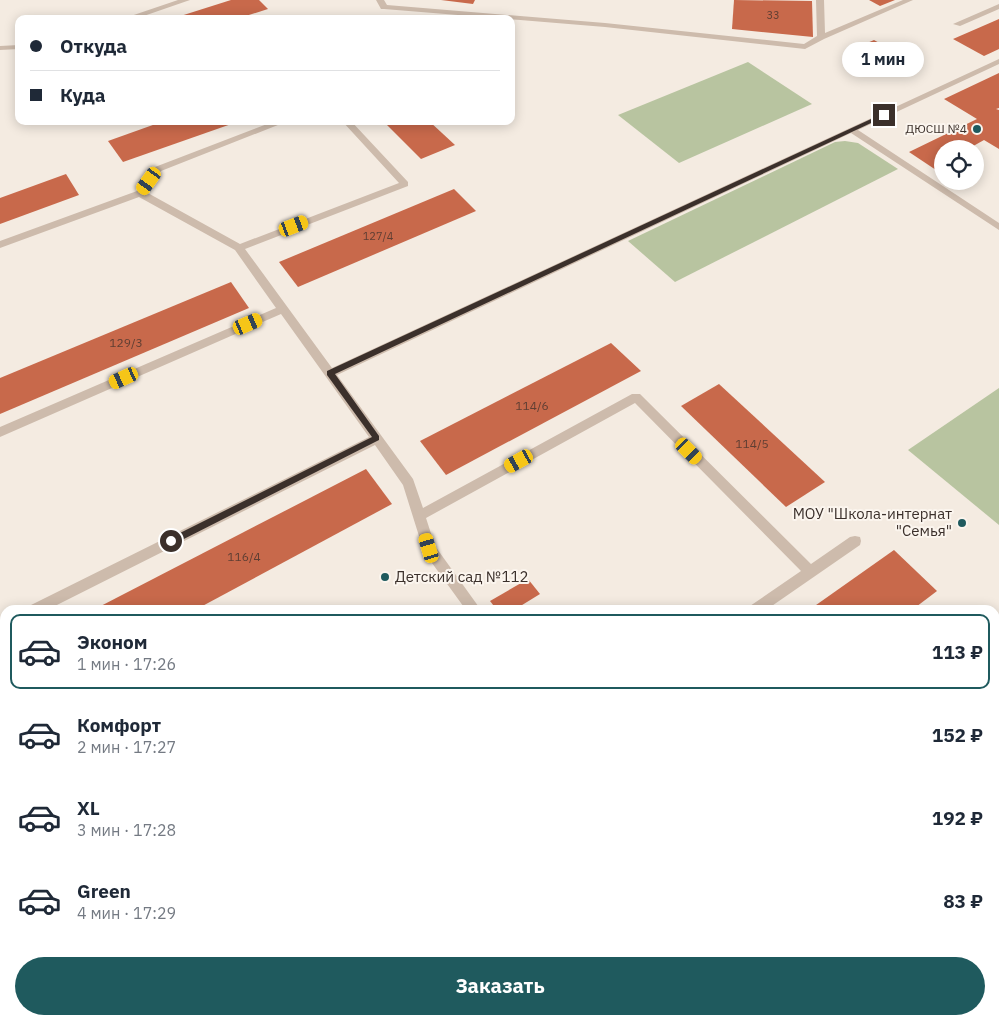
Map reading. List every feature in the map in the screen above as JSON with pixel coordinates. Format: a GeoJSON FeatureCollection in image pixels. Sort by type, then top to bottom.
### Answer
{"type":"FeatureCollection","features":[{"type":"Feature","properties":{"kind":"lane"},"geometry":{"type":"LineString","coordinates":[[139,15],[186,0]]}},
{"type":"Feature","properties":{"kind":"lane"},"geometry":{"type":"LineString","coordinates":[[380,0],[384,7],[482,15]]}},
{"type":"Feature","properties":{"kind":"lane"},"geometry":{"type":"LineString","coordinates":[[820,0],[820,38]]}},
{"type":"Feature","properties":{"kind":"lane"},"geometry":{"type":"LineString","coordinates":[[515,18],[605,25],[805,48],[820,38],[909,0]]}},
{"type":"Feature","properties":{"kind":"lane"},"geometry":{"type":"LineString","coordinates":[[958,24],[999,6]]}},
{"type":"Feature","properties":{"kind":"lane"},"geometry":{"type":"LineString","coordinates":[[0,48],[15,47]]}},
{"type":"Feature","properties":{"kind":"lane"},"geometry":{"type":"LineString","coordinates":[[330,373],[999,61]]}},
{"type":"Feature","properties":{"kind":"lane"},"geometry":{"type":"LineString","coordinates":[[0,245],[140,193],[158,169],[274,125]]}},
{"type":"Feature","properties":{"kind":"lane"},"geometry":{"type":"LineString","coordinates":[[239,248],[405,184],[350,125]]}},
{"type":"Feature","properties":{"kind":"lane"},"geometry":{"type":"LineString","coordinates":[[852,130],[999,227]]}},
{"type":"Feature","properties":{"kind":"lane"},"geometry":{"type":"LineString","coordinates":[[140,193],[239,248],[409,483],[429,548],[470,605]]}},
{"type":"Feature","properties":{"kind":"lane"},"geometry":{"type":"LineString","coordinates":[[0,432],[283,309]]}},
{"type":"Feature","properties":{"kind":"lane"},"geometry":{"type":"LineString","coordinates":[[419,516],[636,397],[810,572]]}},
{"type":"Feature","properties":{"kind":"lane"},"geometry":{"type":"LineString","coordinates":[[44,605],[377,438]]}},
{"type":"Feature","properties":{"kind":"lane"},"geometry":{"type":"LineString","coordinates":[[762,605],[855,541]]}},
{"type":"Feature","properties":{"kind":"green space"},"geometry":{"type":"Polygon","coordinates":[[[748,62],[812,104],[679,163],[618,115],[748,62]]]}},
{"type":"Feature","properties":{"kind":"green space"},"geometry":{"type":"Polygon","coordinates":[[[835,142],[858,143],[898,169],[675,282],[628,241],[835,142]]]}},
{"type":"Feature","properties":{"kind":"green space"},"geometry":{"type":"Polygon","coordinates":[[[999,388],[999,525],[908,450],[999,388]]]}},
{"type":"Feature","properties":{"kind":"building"},"geometry":{"type":"Polygon","coordinates":[[[231,0],[259,0],[268,9],[249,15],[184,15],[231,0]]]}},
{"type":"Feature","properties":{"kind":"building"},"geometry":{"type":"Polygon","coordinates":[[[441,0],[475,0],[473,4],[441,0]]]}},
{"type":"Feature","properties":{"kind":"building"},"geometry":{"type":"Polygon","coordinates":[[[734,0],[812,1],[813,37],[732,29],[734,0]]]}},
{"type":"Feature","properties":{"kind":"building"},"geometry":{"type":"Polygon","coordinates":[[[869,0],[895,0],[880,6],[869,0]]]}},
{"type":"Feature","properties":{"kind":"building"},"geometry":{"type":"Polygon","coordinates":[[[999,19],[999,49],[984,56],[953,39],[999,19]]]}},
{"type":"Feature","properties":{"kind":"building"},"geometry":{"type":"Polygon","coordinates":[[[874,40],[890,49],[865,60],[849,51],[874,40]]]}},
{"type":"Feature","properties":{"kind":"building","name":"ДЮСШ №4"},"geometry":{"type":"Polygon","coordinates":[[[999,73],[999,108],[996,109],[999,110],[999,149],[984,140],[934,140],[934,169],[909,152],[977,119],[944,99],[999,73]]]}},
{"type":"Feature","properties":{"kind":"building"},"geometry":{"type":"Polygon","coordinates":[[[153,125],[228,125],[123,162],[108,141],[153,125]]]}},
{"type":"Feature","properties":{"kind":"building"},"geometry":{"type":"Polygon","coordinates":[[[387,125],[433,125],[455,145],[421,159],[387,125]]]}},
{"type":"Feature","properties":{"kind":"building"},"geometry":{"type":"Polygon","coordinates":[[[66,174],[79,195],[0,224],[0,198],[66,174]]]}},
{"type":"Feature","properties":{"kind":"building"},"geometry":{"type":"Polygon","coordinates":[[[454,189],[476,211],[298,287],[279,262],[454,189]]]}},
{"type":"Feature","properties":{"kind":"building"},"geometry":{"type":"Polygon","coordinates":[[[231,282],[249,308],[0,414],[0,378],[231,282]]]}},
{"type":"Feature","properties":{"kind":"building"},"geometry":{"type":"Polygon","coordinates":[[[611,343],[641,371],[446,475],[420,441],[611,343]]]}},
{"type":"Feature","properties":{"kind":"building"},"geometry":{"type":"Polygon","coordinates":[[[719,384],[825,482],[786,507],[681,406],[719,384]]]}},
{"type":"Feature","properties":{"kind":"building"},"geometry":{"type":"Polygon","coordinates":[[[366,469],[392,504],[204,605],[103,605],[366,469]]]}},
{"type":"Feature","properties":{"kind":"building"},"geometry":{"type":"Polygon","coordinates":[[[894,550],[937,591],[919,605],[816,605],[894,550]]]}},
{"type":"Feature","properties":{"kind":"building"},"geometry":{"type":"Polygon","coordinates":[[[528,579],[540,594],[522,605],[493,605],[490,601],[528,579]]]}},
{"type":"Feature","properties":{"kind":"place","name":"ДЮСШ №4"},"geometry":{"type":"Point","coordinates":[977,129]}},
{"type":"Feature","properties":{"kind":"place","name":"МОУ \"Школа-интернат \"Семья\""},"geometry":{"type":"Point","coordinates":[962,523]}},
{"type":"Feature","properties":{"kind":"place","name":"Детский сад №112"},"geometry":{"type":"Point","coordinates":[385,577]}},
{"type":"Feature","properties":{"kind":"route"},"geometry":{"type":"LineString","coordinates":[[171,541],[377,438],[330,373],[884,115]]}}]}
